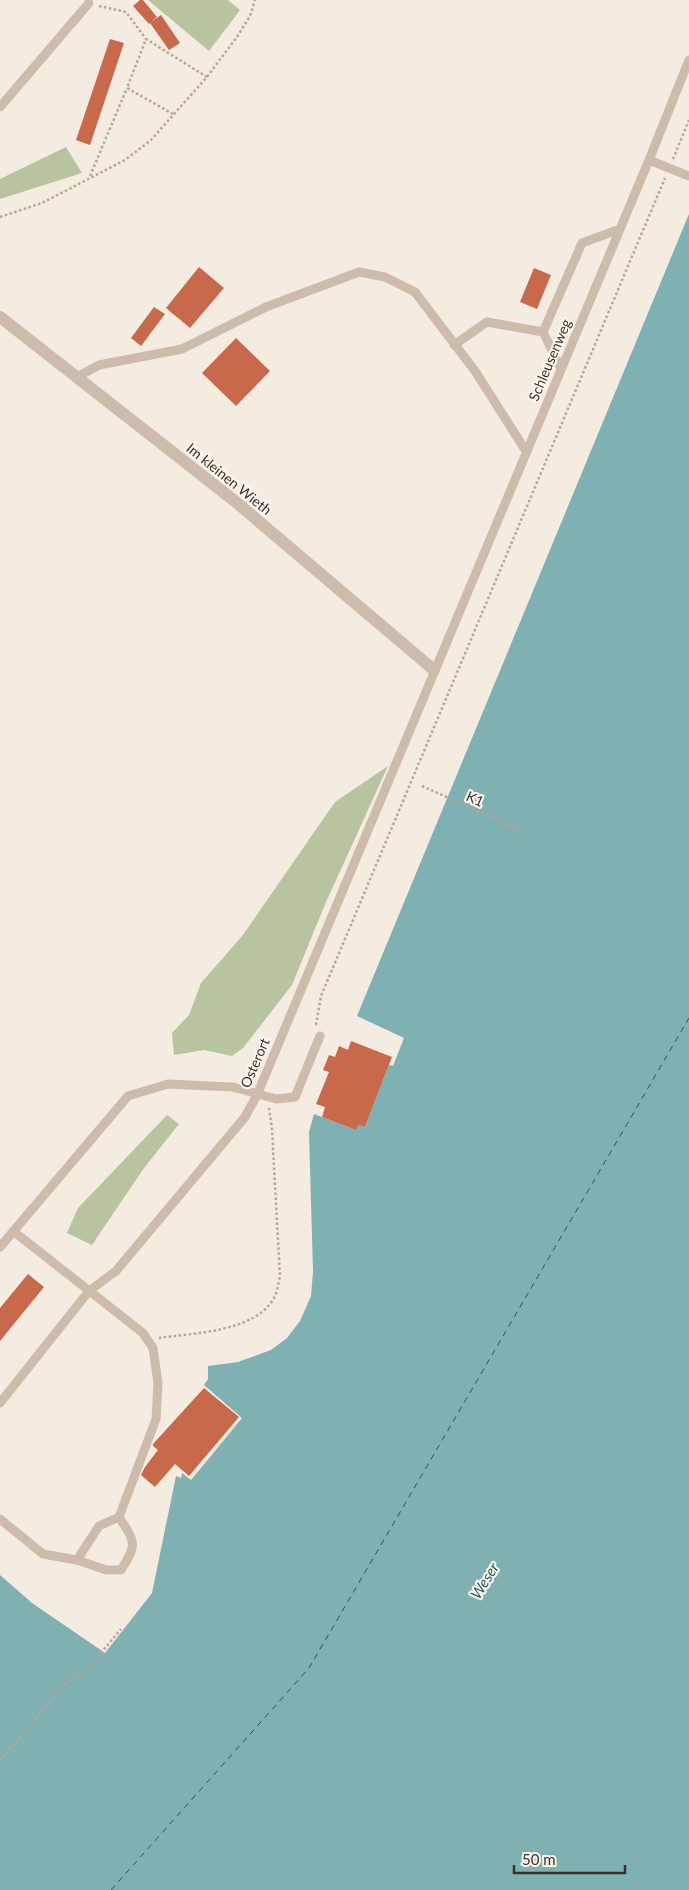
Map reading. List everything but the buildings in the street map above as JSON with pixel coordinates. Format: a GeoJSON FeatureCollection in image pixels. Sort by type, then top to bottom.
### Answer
{"type":"FeatureCollection","features":[{"type":"Feature","properties":{"kind":"street","name":"Im kleinen Wieth"},"geometry":{"type":"LineString","coordinates":[[0,317],[236,502],[434,670]]}},
{"type":"Feature","properties":{"kind":"lane"},"geometry":{"type":"LineString","coordinates":[[0,107],[89,3]]}},
{"type":"Feature","properties":{"kind":"lane","name":"Schleusenweg"},"geometry":{"type":"LineString","coordinates":[[434,670],[649,160],[689,60]]}},
{"type":"Feature","properties":{"kind":"lane"},"geometry":{"type":"LineString","coordinates":[[649,160],[689,176]]}},
{"type":"Feature","properties":{"kind":"lane"},"geometry":{"type":"LineString","coordinates":[[561,369],[543,332],[582,243],[620,229]]}},
{"type":"Feature","properties":{"kind":"lane"},"geometry":{"type":"LineString","coordinates":[[77,377],[99,365],[182,349],[266,307],[359,272],[385,277],[414,292],[475,371],[526,451]]}},
{"type":"Feature","properties":{"kind":"lane"},"geometry":{"type":"LineString","coordinates":[[454,345],[487,322],[543,332]]}},
{"type":"Feature","properties":{"kind":"lane","name":"Osterort"},"geometry":{"type":"LineString","coordinates":[[0,1403],[89,1291],[116,1270],[245,1117],[257,1095],[434,670]]}},
{"type":"Feature","properties":{"kind":"lane"},"geometry":{"type":"LineString","coordinates":[[0,1247],[128,1096],[168,1084],[233,1087],[276,1099],[296,1097],[320,1036]]}},
{"type":"Feature","properties":{"kind":"lane"},"geometry":{"type":"LineString","coordinates":[[14,1231],[121,1314],[143,1333],[153,1348],[158,1383],[156,1419],[118,1517],[99,1526],[77,1560]]}},
{"type":"Feature","properties":{"kind":"lane"},"geometry":{"type":"LineString","coordinates":[[0,1519],[43,1554],[77,1560],[106,1570],[121,1570],[132,1553],[133,1539],[118,1517]]}},
{"type":"Feature","properties":{"kind":"path"},"geometry":{"type":"LineString","coordinates":[[0,217],[42,203],[125,160],[151,140],[207,77],[238,37],[250,16],[255,0]]}},
{"type":"Feature","properties":{"kind":"path"},"geometry":{"type":"LineString","coordinates":[[89,3],[126,12],[146,39],[207,77]]}},
{"type":"Feature","properties":{"kind":"path"},"geometry":{"type":"LineString","coordinates":[[89,178],[128,88],[146,39]]}},
{"type":"Feature","properties":{"kind":"path"},"geometry":{"type":"LineString","coordinates":[[128,88],[173,114]]}},
{"type":"Feature","properties":{"kind":"path"},"geometry":{"type":"LineString","coordinates":[[320,1036],[316,1025],[321,996],[689,120]]}},
{"type":"Feature","properties":{"kind":"path","name":"K1"},"geometry":{"type":"LineString","coordinates":[[422,786],[520,830]]}},
{"type":"Feature","properties":{"kind":"path"},"geometry":{"type":"LineString","coordinates":[[148,1339],[221,1329],[249,1320],[265,1309],[275,1296],[280,1277],[272,1129],[269,1107],[257,1095]]}},
{"type":"Feature","properties":{"kind":"path"},"geometry":{"type":"LineString","coordinates":[[0,1761],[74,1673],[80,1678],[121,1629]]}},
{"type":"Feature","properties":{"kind":"green space"},"geometry":{"type":"Polygon","coordinates":[[[148,0],[228,0],[240,10],[209,51],[148,0]]]}},
{"type":"Feature","properties":{"kind":"green space"},"geometry":{"type":"Polygon","coordinates":[[[66,147],[82,173],[0,199],[0,179],[66,147]]]}},
{"type":"Feature","properties":{"kind":"green space"},"geometry":{"type":"Polygon","coordinates":[[[388,766],[326,902],[292,985],[243,1048],[232,1056],[204,1050],[174,1055],[172,1033],[189,1015],[201,983],[243,935],[335,802],[388,766]]]}},
{"type":"Feature","properties":{"kind":"green space"},"geometry":{"type":"Polygon","coordinates":[[[167,1115],[179,1124],[144,1168],[92,1245],[67,1233],[78,1208],[167,1115]]]}},
{"type":"Feature","properties":{"kind":"water","name":"Weser"},"geometry":{"type":"Polygon","coordinates":[[[689,214],[689,1890],[0,1890],[0,1575],[32,1603],[105,1653],[152,1593],[176,1476],[181,1478],[182,1473],[191,1480],[242,1418],[204,1385],[208,1379],[208,1366],[238,1362],[271,1350],[287,1338],[300,1321],[311,1296],[313,1272],[309,1132],[314,1114],[356,1130],[359,1125],[365,1127],[389,1065],[393,1066],[404,1038],[357,1016],[689,214]]]}},
{"type":"Feature","properties":{"kind":"ferry route"},"geometry":{"type":"LineString","coordinates":[[111,1890],[309,1668],[689,1018]]}}]}
